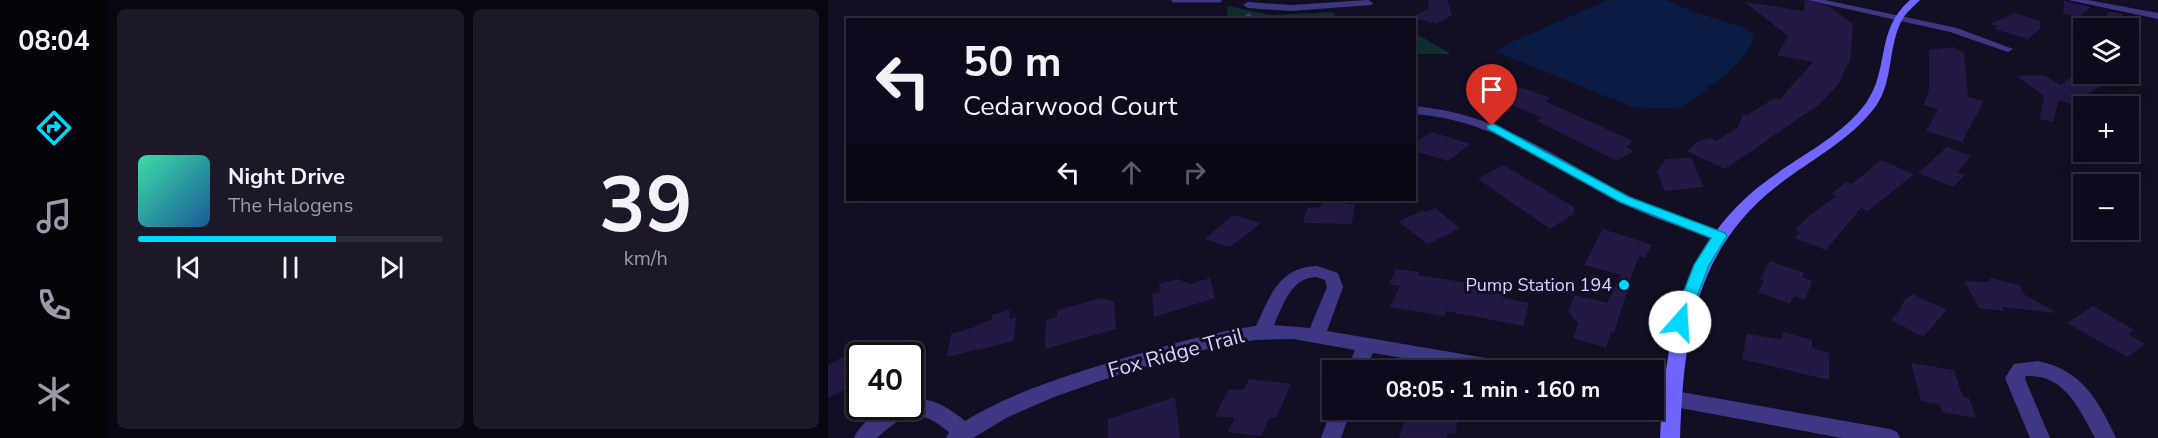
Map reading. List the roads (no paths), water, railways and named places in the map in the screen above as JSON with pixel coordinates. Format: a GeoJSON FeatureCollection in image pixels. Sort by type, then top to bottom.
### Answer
{"type":"FeatureCollection","features":[{"type":"Feature","properties":{"kind":"street"},"geometry":{"type":"LineString","coordinates":[[1812,0],[1953,30],[2008,50]]}},
{"type":"Feature","properties":{"kind":"street"},"geometry":{"type":"LineString","coordinates":[[1664,389],[1680,322],[1701,265],[1720,236],[1745,206],[1843,130],[1871,105],[1886,76],[1889,42],[1895,18],[1916,0]]}},
{"type":"Feature","properties":{"kind":"street"},"geometry":{"type":"LineString","coordinates":[[2073,0],[2158,16]]}},
{"type":"Feature","properties":{"kind":"street"},"geometry":{"type":"LineString","coordinates":[[1247,18],[1248,2],[1291,8],[1368,3]]}},
{"type":"Feature","properties":{"kind":"street"},"geometry":{"type":"LineString","coordinates":[[1416,110],[1447,112],[1492,126],[1624,199],[1720,236]]}},
{"type":"Feature","properties":{"kind":"street"},"geometry":{"type":"LineString","coordinates":[[1262,332],[1286,283],[1300,274],[1313,270],[1332,277],[1335,287],[1317,336]]}},
{"type":"Feature","properties":{"kind":"street","name":"Fox Ridge Trail"},"geometry":{"type":"LineString","coordinates":[[960,435],[1018,402],[1062,384],[1197,344],[1262,332],[1317,336],[1458,360]]}},
{"type":"Feature","properties":{"kind":"street"},"geometry":{"type":"LineString","coordinates":[[1360,360],[1367,344]]}},
{"type":"Feature","properties":{"kind":"street"},"geometry":{"type":"LineString","coordinates":[[2040,438],[2018,390],[2015,378],[2021,369],[2045,368],[2061,374],[2073,383],[2106,438]]}},
{"type":"Feature","properties":{"kind":"street"},"geometry":{"type":"LineString","coordinates":[[1664,397],[1890,438]]}},
{"type":"Feature","properties":{"kind":"street"},"geometry":{"type":"LineString","coordinates":[[864,438],[885,418],[902,410],[918,407],[933,409],[960,435]]}},
{"type":"Feature","properties":{"kind":"street"},"geometry":{"type":"LineString","coordinates":[[1664,407],[1670,438]]}},
{"type":"Feature","properties":{"kind":"street"},"geometry":{"type":"LineString","coordinates":[[1331,438],[1337,420]]}},
{"type":"Feature","properties":{"kind":"lane"},"geometry":{"type":"LineString","coordinates":[[1174,0],[1219,0]]}},
{"type":"Feature","properties":{"kind":"water"},"geometry":{"type":"Polygon","coordinates":[[[1608,0],[1666,0],[1691,11],[1746,28],[1749,33],[1754,33],[1752,41],[1733,68],[1715,84],[1710,83],[1705,88],[1708,89],[1679,109],[1632,107],[1497,52],[1505,45],[1608,0]]]}},
{"type":"Feature","properties":{"kind":"place","name":"Pump Station 194"},"geometry":{"type":"Point","coordinates":[1624,285]}}]}
